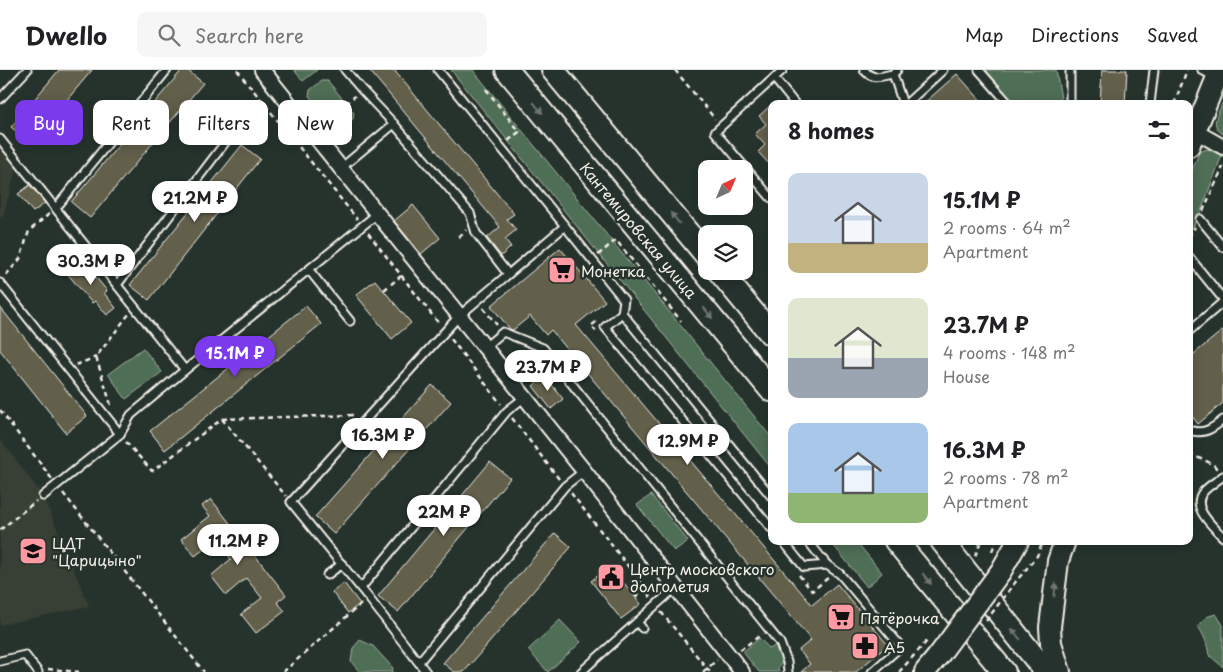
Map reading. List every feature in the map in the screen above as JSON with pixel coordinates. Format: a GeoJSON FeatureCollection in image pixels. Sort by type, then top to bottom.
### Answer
{"type":"FeatureCollection","features":[{"type":"Feature","properties":{"kind":"main road","name":"Кантемировская улица"},"geometry":{"type":"LineString","coordinates":[[507,70],[768,386]]}},
{"type":"Feature","properties":{"kind":"main road"},"geometry":{"type":"LineString","coordinates":[[552,70],[698,245]]}},
{"type":"Feature","properties":{"kind":"main road"},"geometry":{"type":"LineString","coordinates":[[1193,135],[1213,73]]}},
{"type":"Feature","properties":{"kind":"main road"},"geometry":{"type":"LineString","coordinates":[[726,280],[768,330]]}},
{"type":"Feature","properties":{"kind":"main road"},"geometry":{"type":"LineString","coordinates":[[899,545],[1004,672]]}},
{"type":"Feature","properties":{"kind":"main road"},"geometry":{"type":"LineString","coordinates":[[945,545],[1046,672]]}},
{"type":"Feature","properties":{"kind":"main road"},"geometry":{"type":"LineString","coordinates":[[925,672],[933,648],[1007,578],[1017,545]]}},
{"type":"Feature","properties":{"kind":"main road"},"geometry":{"type":"LineString","coordinates":[[1060,672],[1051,643],[1050,627],[1058,561],[1064,545]]}},
{"type":"Feature","properties":{"kind":"street"},"geometry":{"type":"LineString","coordinates":[[262,70],[584,471],[742,672]]}},
{"type":"Feature","properties":{"kind":"street"},"geometry":{"type":"LineString","coordinates":[[1193,138],[1223,146]]}},
{"type":"Feature","properties":{"kind":"lane"},"geometry":{"type":"LineString","coordinates":[[0,99],[27,70]]}},
{"type":"Feature","properties":{"kind":"lane"},"geometry":{"type":"LineString","coordinates":[[56,208],[167,70]]}},
{"type":"Feature","properties":{"kind":"lane"},"geometry":{"type":"LineString","coordinates":[[345,70],[470,213],[476,233],[508,274]]}},
{"type":"Feature","properties":{"kind":"lane"},"geometry":{"type":"LineString","coordinates":[[438,70],[624,300],[622,313],[605,327],[768,524]]}},
{"type":"Feature","properties":{"kind":"lane"},"geometry":{"type":"LineString","coordinates":[[768,194],[715,132],[782,70]]}},
{"type":"Feature","properties":{"kind":"lane"},"geometry":{"type":"LineString","coordinates":[[864,70],[868,75],[875,78],[895,72],[903,100]]}},
{"type":"Feature","properties":{"kind":"lane"},"geometry":{"type":"LineString","coordinates":[[908,100],[942,70]]}},
{"type":"Feature","properties":{"kind":"lane"},"geometry":{"type":"LineString","coordinates":[[979,70],[1005,100]]}},
{"type":"Feature","properties":{"kind":"lane"},"geometry":{"type":"LineString","coordinates":[[1070,70],[1070,100]]}},
{"type":"Feature","properties":{"kind":"lane"},"geometry":{"type":"LineString","coordinates":[[1150,100],[1154,70]]}},
{"type":"Feature","properties":{"kind":"lane"},"geometry":{"type":"LineString","coordinates":[[774,78],[792,100]]}},
{"type":"Feature","properties":{"kind":"lane"},"geometry":{"type":"LineString","coordinates":[[340,168],[394,124]]}},
{"type":"Feature","properties":{"kind":"lane"},"geometry":{"type":"LineString","coordinates":[[0,139],[185,370]]}},
{"type":"Feature","properties":{"kind":"lane"},"geometry":{"type":"LineString","coordinates":[[117,285],[223,145]]}},
{"type":"Feature","properties":{"kind":"lane"},"geometry":{"type":"LineString","coordinates":[[43,496],[120,434],[130,415],[377,214]]}},
{"type":"Feature","properties":{"kind":"lane"},"geometry":{"type":"LineString","coordinates":[[1200,219],[1223,247]]}},
{"type":"Feature","properties":{"kind":"lane"},"geometry":{"type":"LineString","coordinates":[[426,672],[291,502],[459,316],[566,226]]}},
{"type":"Feature","properties":{"kind":"lane"},"geometry":{"type":"LineString","coordinates":[[1193,261],[1223,300],[1193,327]]}},
{"type":"Feature","properties":{"kind":"lane"},"geometry":{"type":"LineString","coordinates":[[308,270],[350,321]]}},
{"type":"Feature","properties":{"kind":"lane"},"geometry":{"type":"LineString","coordinates":[[0,283],[120,434]]}},
{"type":"Feature","properties":{"kind":"lane"},"geometry":{"type":"LineString","coordinates":[[622,313],[768,492]]}},
{"type":"Feature","properties":{"kind":"lane"},"geometry":{"type":"LineString","coordinates":[[485,347],[503,332],[543,348],[780,643],[787,662],[788,672]]}},
{"type":"Feature","properties":{"kind":"lane"},"geometry":{"type":"LineString","coordinates":[[361,588],[507,411],[525,398]]}},
{"type":"Feature","properties":{"kind":"lane"},"geometry":{"type":"LineString","coordinates":[[1193,432],[1205,431],[1215,427],[1223,420]]}},
{"type":"Feature","properties":{"kind":"lane"},"geometry":{"type":"LineString","coordinates":[[419,662],[565,486],[584,471]]}},
{"type":"Feature","properties":{"kind":"lane"},"geometry":{"type":"LineString","coordinates":[[1223,476],[1203,492],[1200,498],[1200,506],[1203,514],[1223,538]]}},
{"type":"Feature","properties":{"kind":"lane"},"geometry":{"type":"LineString","coordinates":[[785,545],[804,567],[827,565]]}},
{"type":"Feature","properties":{"kind":"lane"},"geometry":{"type":"LineString","coordinates":[[811,545],[827,565],[840,574],[898,643],[898,649],[872,672]]}},
{"type":"Feature","properties":{"kind":"lane"},"geometry":{"type":"LineString","coordinates":[[327,576],[342,564]]}},
{"type":"Feature","properties":{"kind":"lane"},"geometry":{"type":"LineString","coordinates":[[580,672],[639,625],[655,605],[675,588]]}},
{"type":"Feature","properties":{"kind":"lane"},"geometry":{"type":"LineString","coordinates":[[0,661],[25,655],[37,670]]}},
{"type":"Feature","properties":{"kind":"path"},"geometry":{"type":"LineString","coordinates":[[237,70],[362,226],[646,588],[655,605],[710,672]]}},
{"type":"Feature","properties":{"kind":"path"},"geometry":{"type":"LineString","coordinates":[[674,70],[721,126]]}},
{"type":"Feature","properties":{"kind":"path"},"geometry":{"type":"LineString","coordinates":[[1176,100],[1187,70]]}},
{"type":"Feature","properties":{"kind":"path"},"geometry":{"type":"LineString","coordinates":[[486,89],[519,132],[501,147]]}},
{"type":"Feature","properties":{"kind":"path"},"geometry":{"type":"LineString","coordinates":[[1193,230],[1223,167]]}},
{"type":"Feature","properties":{"kind":"path"},"geometry":{"type":"LineString","coordinates":[[5,276],[20,259],[29,231],[56,208]]}},
{"type":"Feature","properties":{"kind":"path"},"geometry":{"type":"LineString","coordinates":[[592,260],[616,240],[682,320]]}},
{"type":"Feature","properties":{"kind":"path"},"geometry":{"type":"LineString","coordinates":[[384,290],[401,276]]}},
{"type":"Feature","properties":{"kind":"path"},"geometry":{"type":"LineString","coordinates":[[68,368],[96,357],[135,307]]}},
{"type":"Feature","properties":{"kind":"path"},"geometry":{"type":"LineString","coordinates":[[96,357],[112,409]]}},
{"type":"Feature","properties":{"kind":"path"},"geometry":{"type":"LineString","coordinates":[[0,410],[204,672]]}},
{"type":"Feature","properties":{"kind":"path"},"geometry":{"type":"LineString","coordinates":[[120,434],[152,471],[222,420],[370,415]]}},
{"type":"Feature","properties":{"kind":"path"},"geometry":{"type":"LineString","coordinates":[[222,420],[291,502]]}},
{"type":"Feature","properties":{"kind":"path"},"geometry":{"type":"LineString","coordinates":[[1193,456],[1214,464],[1223,476]]}},
{"type":"Feature","properties":{"kind":"path"},"geometry":{"type":"LineString","coordinates":[[0,530],[43,496]]}},
{"type":"Feature","properties":{"kind":"path"},"geometry":{"type":"LineString","coordinates":[[971,563],[979,545]]}},
{"type":"Feature","properties":{"kind":"path"},"geometry":{"type":"LineString","coordinates":[[1007,578],[1037,556],[1041,545]]}},
{"type":"Feature","properties":{"kind":"path"},"geometry":{"type":"LineString","coordinates":[[635,598],[646,588]]}},
{"type":"Feature","properties":{"kind":"path"},"geometry":{"type":"LineString","coordinates":[[283,672],[368,598]]}},
{"type":"Feature","properties":{"kind":"path"},"geometry":{"type":"LineString","coordinates":[[899,672],[933,648]]}},
{"type":"Feature","properties":{"kind":"path"},"geometry":{"type":"LineString","coordinates":[[37,670],[78,672]]}},
{"type":"Feature","properties":{"kind":"shaded area"},"geometry":{"type":"Polygon","coordinates":[[[0,143],[17,166],[3,216],[0,218],[0,143]]]}},
{"type":"Feature","properties":{"kind":"shaded area","name":"ЦДТ \"Царицыно\""},"geometry":{"type":"Polygon","coordinates":[[[0,439],[43,496],[89,606],[0,625],[0,439]]]}},
{"type":"Feature","properties":{"kind":"green space"},"geometry":{"type":"Polygon","coordinates":[[[294,70],[317,70],[303,81],[294,70]]]}},
{"type":"Feature","properties":{"kind":"green space"},"geometry":{"type":"Polygon","coordinates":[[[451,70],[473,70],[768,433],[768,464],[451,70]]]}},
{"type":"Feature","properties":{"kind":"green space"},"geometry":{"type":"Polygon","coordinates":[[[985,70],[1056,70],[1061,100],[1011,100],[985,70]]]}},
{"type":"Feature","properties":{"kind":"green space"},"geometry":{"type":"Polygon","coordinates":[[[322,81],[328,81],[343,100],[312,100],[309,96],[310,90],[322,81]]]}},
{"type":"Feature","properties":{"kind":"green space"},"geometry":{"type":"Polygon","coordinates":[[[1223,102],[1223,134],[1216,127],[1216,119],[1223,102]]]}},
{"type":"Feature","properties":{"kind":"green space"},"geometry":{"type":"Polygon","coordinates":[[[1210,149],[1222,155],[1200,214],[1193,227],[1193,168],[1199,153],[1210,149]]]}},
{"type":"Feature","properties":{"kind":"green space"},"geometry":{"type":"Polygon","coordinates":[[[143,348],[162,372],[126,399],[108,374],[143,348]]]}},
{"type":"Feature","properties":{"kind":"green space"},"geometry":{"type":"Polygon","coordinates":[[[651,495],[688,541],[674,551],[637,505],[651,495]]]}},
{"type":"Feature","properties":{"kind":"green space"},"geometry":{"type":"Polygon","coordinates":[[[833,545],[859,545],[882,573],[867,587],[833,545]]]}},
{"type":"Feature","properties":{"kind":"green space"},"geometry":{"type":"Polygon","coordinates":[[[1216,614],[1223,625],[1223,667],[1209,655],[1205,640],[1198,627],[1206,617],[1216,614]]]}},
{"type":"Feature","properties":{"kind":"green space"},"geometry":{"type":"Polygon","coordinates":[[[560,620],[581,642],[548,672],[528,650],[560,620]]]}},
{"type":"Feature","properties":{"kind":"green space"},"geometry":{"type":"Polygon","coordinates":[[[759,638],[770,649],[777,644],[784,660],[778,668],[779,672],[759,672],[743,652],[759,638]]]}},
{"type":"Feature","properties":{"kind":"green space"},"geometry":{"type":"Polygon","coordinates":[[[360,640],[373,646],[393,668],[392,672],[360,672],[351,662],[353,648],[360,640]]]}},
{"type":"Feature","properties":{"kind":"building"},"geometry":{"type":"Polygon","coordinates":[[[59,70],[92,70],[67,100],[34,100],[59,70]]]}},
{"type":"Feature","properties":{"kind":"building"},"geometry":{"type":"Polygon","coordinates":[[[182,70],[187,70],[203,83],[189,100],[179,100],[179,112],[169,124],[169,100],[157,100],[182,70]]]}},
{"type":"Feature","properties":{"kind":"building"},"geometry":{"type":"Polygon","coordinates":[[[369,70],[394,70],[514,214],[507,219],[516,230],[505,239],[511,247],[501,256],[487,238],[500,227],[369,70]]]}},
{"type":"Feature","properties":{"kind":"building"},"geometry":{"type":"Polygon","coordinates":[[[1102,70],[1127,70],[1125,100],[1100,100],[1102,70]]]}},
{"type":"Feature","properties":{"kind":"building"},"geometry":{"type":"Polygon","coordinates":[[[957,74],[980,100],[928,100],[957,74]]]}},
{"type":"Feature","properties":{"kind":"building"},"geometry":{"type":"Polygon","coordinates":[[[768,108],[768,163],[758,152],[765,145],[755,134],[766,124],[759,116],[768,108]]]}},
{"type":"Feature","properties":{"kind":"building"},"geometry":{"type":"Polygon","coordinates":[[[15,122],[15,130],[11,127],[15,122]]]}},
{"type":"Feature","properties":{"kind":"building"},"geometry":{"type":"Polygon","coordinates":[[[119,145],[151,145],[90,218],[71,202],[119,145]]]}},
{"type":"Feature","properties":{"kind":"building"},"geometry":{"type":"Polygon","coordinates":[[[242,145],[260,159],[149,300],[130,285],[242,145]]]}},
{"type":"Feature","properties":{"kind":"building"},"geometry":{"type":"Polygon","coordinates":[[[30,185],[45,203],[33,212],[18,194],[30,185]]]}},
{"type":"Feature","properties":{"kind":"building"},"geometry":{"type":"Polygon","coordinates":[[[413,205],[440,238],[421,254],[394,221],[413,205]]]}},
{"type":"Feature","properties":{"kind":"building"},"geometry":{"type":"Polygon","coordinates":[[[560,248],[605,301],[576,325],[812,605],[837,584],[888,645],[856,672],[801,672],[810,664],[799,650],[811,640],[558,338],[551,330],[546,335],[530,316],[513,330],[510,329],[491,306],[560,248]]]}},
{"type":"Feature","properties":{"kind":"building"},"geometry":{"type":"Polygon","coordinates":[[[81,259],[107,291],[104,293],[116,308],[107,315],[95,301],[92,303],[66,272],[81,259]]]}},
{"type":"Feature","properties":{"kind":"building"},"geometry":{"type":"Polygon","coordinates":[[[375,280],[411,323],[392,339],[356,295],[375,280]]]}},
{"type":"Feature","properties":{"kind":"building"},"geometry":{"type":"Polygon","coordinates":[[[306,306],[321,324],[165,450],[150,431],[306,306]]]}},
{"type":"Feature","properties":{"kind":"building"},"geometry":{"type":"Polygon","coordinates":[[[0,307],[87,416],[66,433],[0,350],[0,307]]]}},
{"type":"Feature","properties":{"kind":"building"},"geometry":{"type":"Polygon","coordinates":[[[1223,330],[1223,403],[1198,424],[1193,417],[1193,355],[1223,330]]]}},
{"type":"Feature","properties":{"kind":"building"},"geometry":{"type":"Polygon","coordinates":[[[545,376],[563,399],[551,409],[533,386],[545,376]]]}},
{"type":"Feature","properties":{"kind":"building"},"geometry":{"type":"Polygon","coordinates":[[[432,385],[451,402],[334,534],[315,517],[432,385]]]}},
{"type":"Feature","properties":{"kind":"building"},"geometry":{"type":"Polygon","coordinates":[[[490,462],[510,478],[398,612],[378,596],[490,462]]]}},
{"type":"Feature","properties":{"kind":"building"},"geometry":{"type":"Polygon","coordinates":[[[211,499],[286,595],[277,602],[285,611],[256,633],[241,614],[262,598],[246,578],[226,595],[211,576],[231,559],[216,540],[195,556],[181,539],[210,516],[202,506],[211,499]]]}},
{"type":"Feature","properties":{"kind":"building"},"geometry":{"type":"Polygon","coordinates":[[[555,533],[571,547],[464,672],[454,672],[443,663],[555,533]]]}},
{"type":"Feature","properties":{"kind":"building"},"geometry":{"type":"Polygon","coordinates":[[[610,566],[641,604],[621,619],[591,581],[610,566]]]}},
{"type":"Feature","properties":{"kind":"building"},"geometry":{"type":"Polygon","coordinates":[[[344,583],[360,604],[348,613],[332,592],[344,583]]]}},
{"type":"Feature","properties":{"kind":"place","name":"Монетка"},"geometry":{"type":"Point","coordinates":[562,270]}},
{"type":"Feature","properties":{"kind":"place","name":"ЦДТ \"Царицыно\""},"geometry":{"type":"Point","coordinates":[33,551]}},
{"type":"Feature","properties":{"kind":"place","name":"Центр московского долголетия"},"geometry":{"type":"Point","coordinates":[611,577]}},
{"type":"Feature","properties":{"kind":"place","name":"Пятёрочка"},"geometry":{"type":"Point","coordinates":[841,617]}},
{"type":"Feature","properties":{"kind":"place","name":"А5"},"geometry":{"type":"Point","coordinates":[865,646]}}]}
